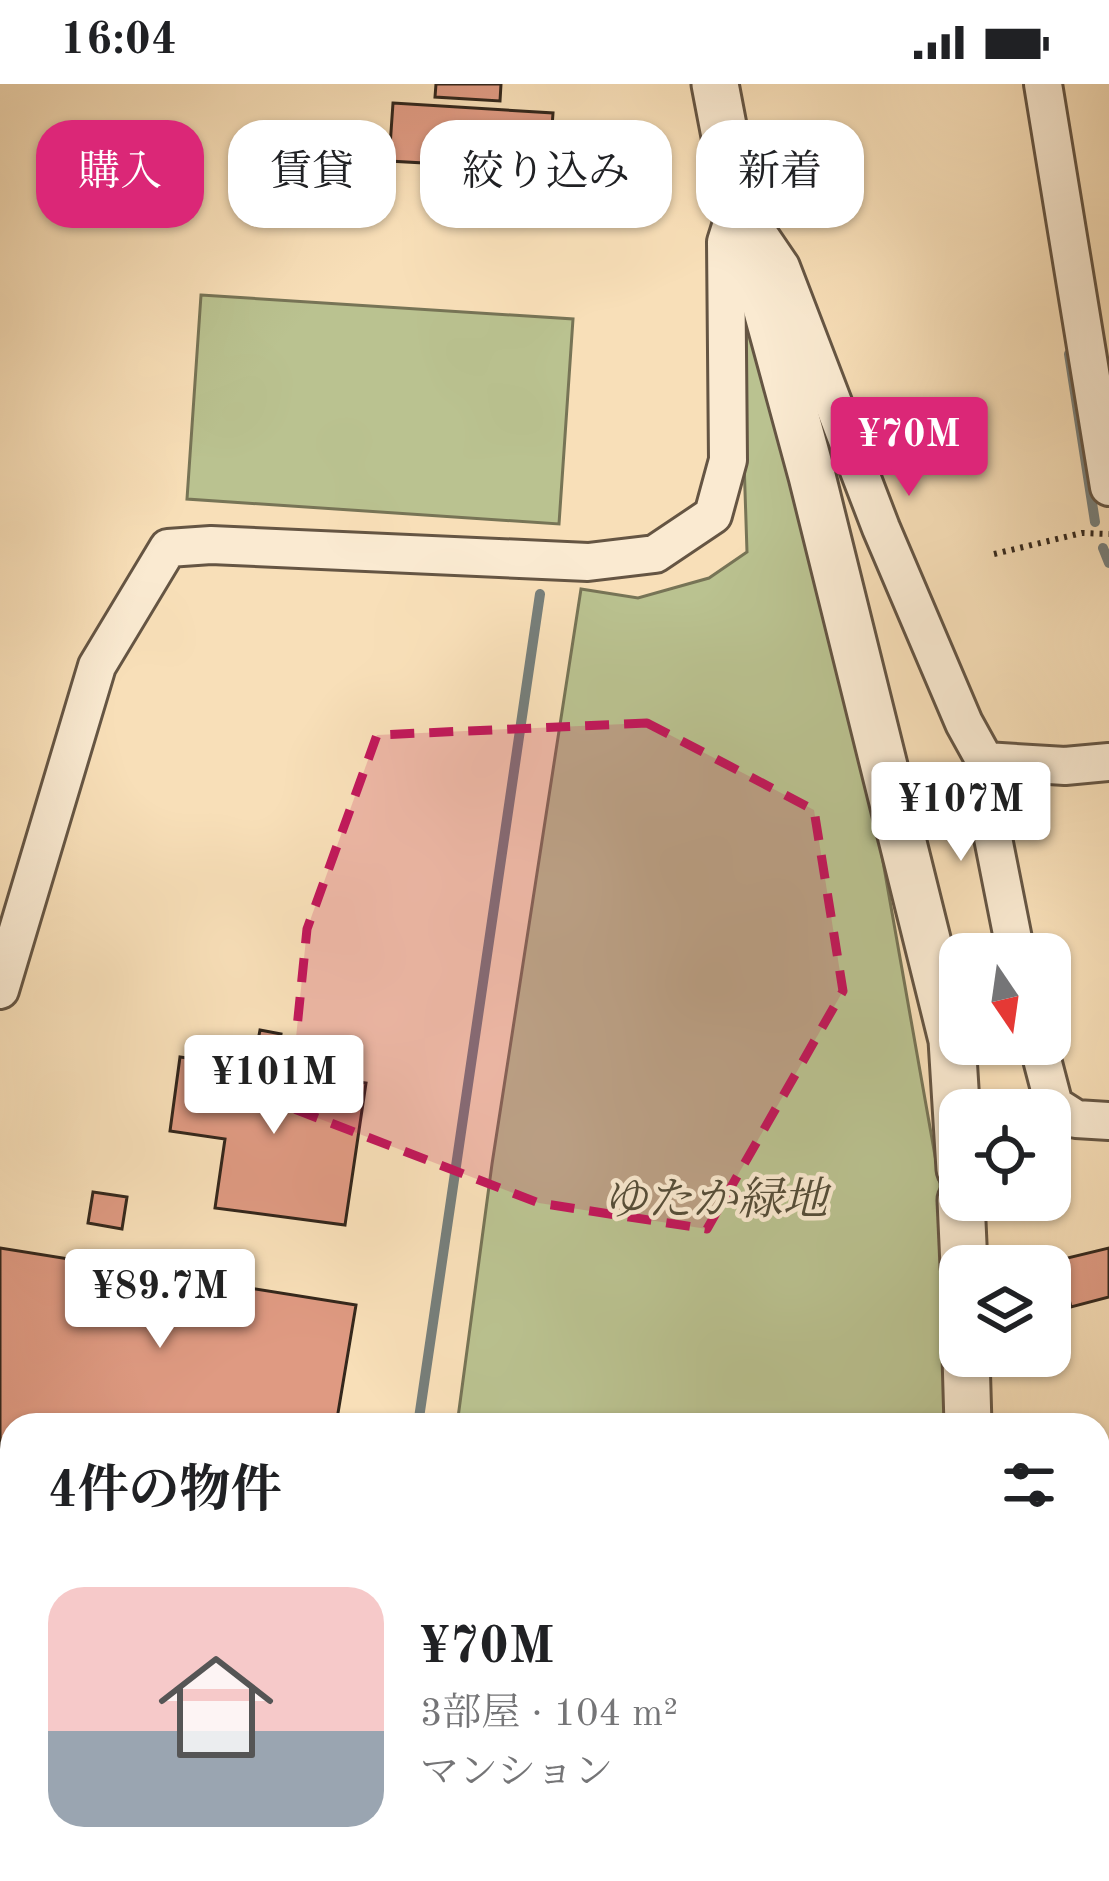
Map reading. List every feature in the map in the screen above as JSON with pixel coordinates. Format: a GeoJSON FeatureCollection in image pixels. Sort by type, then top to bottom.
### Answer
{"type":"FeatureCollection","features":[{"type":"Feature","properties":{"kind":"street"},"geometry":{"type":"LineString","coordinates":[[716,84],[723,120]]}},
{"type":"Feature","properties":{"kind":"street"},"geometry":{"type":"LineString","coordinates":[[1043,84],[1109,487]]}},
{"type":"Feature","properties":{"kind":"street"},"geometry":{"type":"LineString","coordinates":[[0,990],[98,666],[168,548],[211,545],[588,562],[655,554],[713,515],[728,460],[726,242],[730,228]]}},
{"type":"Feature","properties":{"kind":"street"},"geometry":{"type":"LineString","coordinates":[[745,228],[812,476],[952,1040],[955,1089]]}},
{"type":"Feature","properties":{"kind":"street"},"geometry":{"type":"LineString","coordinates":[[754,228],[781,268],[881,528],[964,723],[986,761],[993,838],[1012,933]]}},
{"type":"Feature","properties":{"kind":"street"},"geometry":{"type":"LineString","coordinates":[[986,761],[1066,766],[1109,762]]}},
{"type":"Feature","properties":{"kind":"street"},"geometry":{"type":"LineString","coordinates":[[1044,1065],[1054,1105],[1076,1119],[1109,1121]]}},
{"type":"Feature","properties":{"kind":"street"},"geometry":{"type":"LineString","coordinates":[[967,1377],[968,1413]]}},
{"type":"Feature","properties":{"kind":"path"},"geometry":{"type":"LineString","coordinates":[[994,554],[1082,533],[1109,534]]}},
{"type":"Feature","properties":{"kind":"highlighted area"},"geometry":{"type":"Polygon","coordinates":[[[647,723],[814,810],[843,991],[707,1229],[539,1203],[289,1107],[307,929],[377,735],[647,723]]]}},
{"type":"Feature","properties":{"kind":"green space","name":"ゆたか緑地"},"geometry":{"type":"Polygon","coordinates":[[[745,286],[879,839],[939,1178],[939,1377],[945,1377],[946,1413],[459,1413],[581,589],[638,598],[709,578],[747,552],[745,286]]]}},
{"type":"Feature","properties":{"kind":"green space"},"geometry":{"type":"Polygon","coordinates":[[[201,295],[573,319],[559,524],[187,499],[201,295]]]}},
{"type":"Feature","properties":{"kind":"building"},"geometry":{"type":"Polygon","coordinates":[[[436,84],[501,84],[500,101],[435,97],[436,84]]]}},
{"type":"Feature","properties":{"kind":"building"},"geometry":{"type":"Polygon","coordinates":[[[393,103],[553,113],[553,120],[420,120],[420,163],[396,161],[396,120],[392,120],[393,103]]]}},
{"type":"Feature","properties":{"kind":"building"},"geometry":{"type":"Polygon","coordinates":[[[260,1030],[281,1034],[276,1066],[254,1062],[260,1030]]]}},
{"type":"Feature","properties":{"kind":"building"},"geometry":{"type":"Polygon","coordinates":[[[180,1057],[366,1083],[345,1225],[215,1208],[225,1139],[170,1131],[180,1057]]]}},
{"type":"Feature","properties":{"kind":"building"},"geometry":{"type":"Polygon","coordinates":[[[93,1192],[127,1197],[122,1229],[88,1223],[93,1192]]]}},
{"type":"Feature","properties":{"kind":"building"},"geometry":{"type":"Polygon","coordinates":[[[0,1248],[356,1305],[338,1413],[0,1413],[0,1248]]]}},
{"type":"Feature","properties":{"kind":"building"},"geometry":{"type":"Polygon","coordinates":[[[1109,1248],[1109,1297],[1071,1307],[1071,1257],[1109,1248]]]}},
{"type":"Feature","properties":{"kind":"waterway"},"geometry":{"type":"LineString","coordinates":[[1069,354],[1095,522]]}},
{"type":"Feature","properties":{"kind":"waterway"},"geometry":{"type":"LineString","coordinates":[[1103,548],[1109,563]]}},
{"type":"Feature","properties":{"kind":"waterway"},"geometry":{"type":"LineString","coordinates":[[420,1413],[540,594]]}}]}
